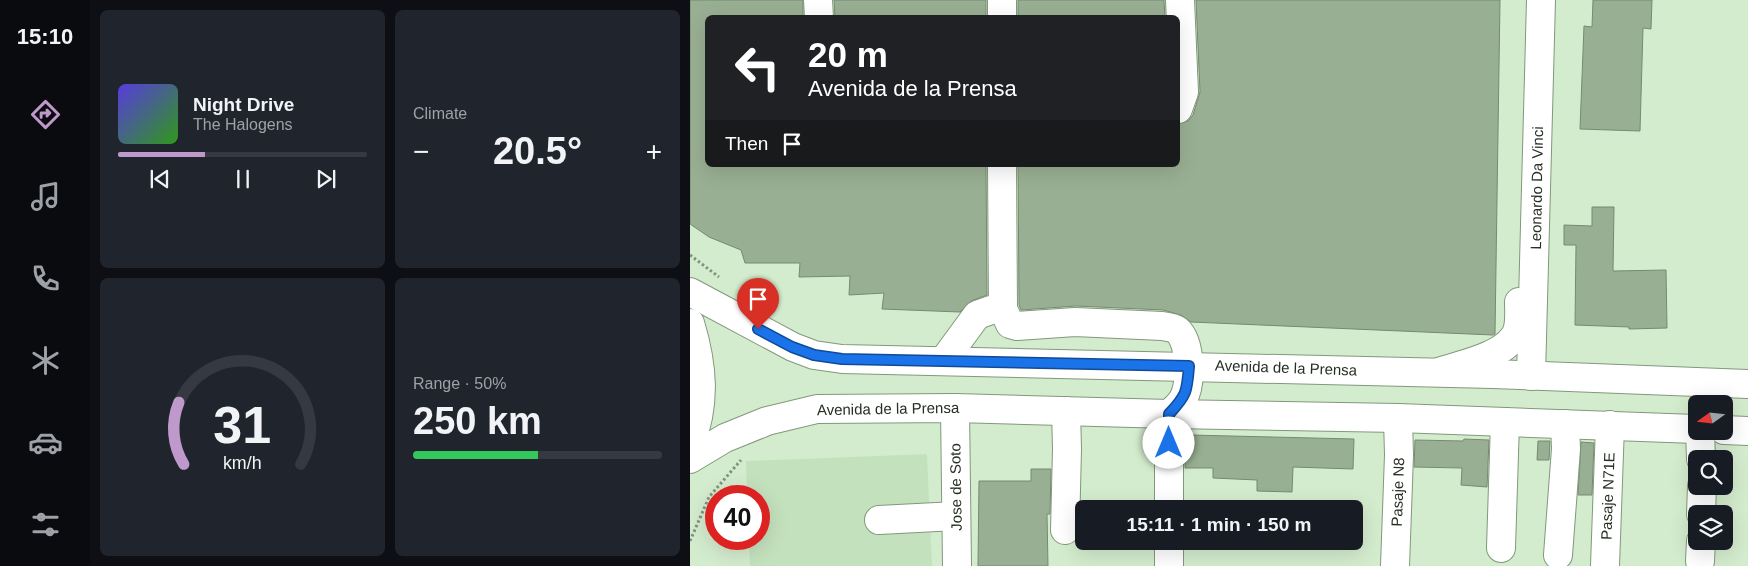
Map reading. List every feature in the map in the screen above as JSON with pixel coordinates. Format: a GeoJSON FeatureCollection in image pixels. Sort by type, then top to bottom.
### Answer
{"type":"FeatureCollection","features":[{"type":"Feature","properties":{"kind":"main road"},"geometry":{"type":"LineString","coordinates":[[818,0],[819,15]]}},
{"type":"Feature","properties":{"kind":"main road"},"geometry":{"type":"LineString","coordinates":[[1002,0],[1002,15]]}},
{"type":"Feature","properties":{"kind":"main road"},"geometry":{"type":"LineString","coordinates":[[1180,0],[1184,92],[1180,103]]}},
{"type":"Feature","properties":{"kind":"main road","name":"Leonardo Da Vinci"},"geometry":{"type":"LineString","coordinates":[[1532,376],[1541,0]]}},
{"type":"Feature","properties":{"kind":"main road"},"geometry":{"type":"LineString","coordinates":[[1002,167],[1003,309],[1010,324],[1017,326],[1074,322],[1162,326],[1175,329],[1181,334],[1186,345],[1189,366],[1183,399],[1169,414],[1169,500]]}},
{"type":"Feature","properties":{"kind":"main road"},"geometry":{"type":"LineString","coordinates":[[1436,373],[1486,356],[1515,337],[1518,325],[1520,263],[1521,259],[1536,241]]}},
{"type":"Feature","properties":{"kind":"main road","name":"Avenida de la Prensa"},"geometry":{"type":"LineString","coordinates":[[690,292],[792,347],[814,355],[842,359],[1189,366],[1748,384]]}},
{"type":"Feature","properties":{"kind":"main road"},"geometry":{"type":"LineString","coordinates":[[944,360],[977,315],[991,310],[1003,309]]}},
{"type":"Feature","properties":{"kind":"main road"},"geometry":{"type":"LineString","coordinates":[[690,323],[698,351],[702,389],[697,427],[690,445]]}},
{"type":"Feature","properties":{"kind":"main road","name":"Avenida de la Prensa"},"geometry":{"type":"LineString","coordinates":[[690,459],[725,438],[759,424],[817,409],[955,408],[1398,418],[1688,429]]}},
{"type":"Feature","properties":{"kind":"main road","name":"Jose de Soto"},"geometry":{"type":"LineString","coordinates":[[955,408],[957,566]]}},
{"type":"Feature","properties":{"kind":"main road"},"geometry":{"type":"LineString","coordinates":[[1065,530],[1066,411]]}},
{"type":"Feature","properties":{"kind":"main road","name":"Pasaje N8"},"geometry":{"type":"LineString","coordinates":[[1395,566],[1399,455],[1398,418]]}},
{"type":"Feature","properties":{"kind":"main road"},"geometry":{"type":"LineString","coordinates":[[1501,548],[1504,422]]}},
{"type":"Feature","properties":{"kind":"main road"},"geometry":{"type":"LineString","coordinates":[[1558,555],[1566,450],[1565,424]]}},
{"type":"Feature","properties":{"kind":"main road","name":"Pasaje N71E"},"geometry":{"type":"LineString","coordinates":[[1605,566],[1610,425]]}},
{"type":"Feature","properties":{"kind":"main road"},"geometry":{"type":"LineString","coordinates":[[1733,430],[1748,431]]}},
{"type":"Feature","properties":{"kind":"main road"},"geometry":{"type":"LineString","coordinates":[[879,520],[956,516]]}},
{"type":"Feature","properties":{"kind":"main road"},"geometry":{"type":"LineString","coordinates":[[1169,550],[1170,566]]}},
{"type":"Feature","properties":{"kind":"path"},"geometry":{"type":"LineString","coordinates":[[690,541],[709,497],[739,461],[748,456]]}},
{"type":"Feature","properties":{"kind":"shaded area"},"geometry":{"type":"Polygon","coordinates":[[[927,454],[932,566],[750,566],[749,550],[770,550],[770,485],[747,485],[746,461],[927,454]]]}},
{"type":"Feature","properties":{"kind":"building"},"geometry":{"type":"Polygon","coordinates":[[[690,0],[803,0],[803,15],[705,15],[705,167],[986,167],[987,295],[971,301],[960,312],[882,309],[884,293],[849,295],[850,276],[799,277],[800,263],[745,263],[741,250],[709,237],[690,224],[690,0]]]}},
{"type":"Feature","properties":{"kind":"building"},"geometry":{"type":"Polygon","coordinates":[[[834,0],[986,0],[986,15],[835,15],[834,0]]]}},
{"type":"Feature","properties":{"kind":"building"},"geometry":{"type":"Polygon","coordinates":[[[1018,0],[1164,0],[1165,15],[1018,15],[1018,0]]]}},
{"type":"Feature","properties":{"kind":"building"},"geometry":{"type":"Polygon","coordinates":[[[1196,0],[1500,0],[1495,334],[1191,322],[1181,315],[1163,310],[1076,306],[1021,310],[1019,305],[1018,167],[1180,167],[1180,123],[1188,121],[1193,115],[1200,92],[1196,0]]]}},
{"type":"Feature","properties":{"kind":"building"},"geometry":{"type":"Polygon","coordinates":[[[1593,0],[1652,0],[1651,29],[1643,28],[1640,131],[1580,129],[1584,26],[1592,27],[1593,0]]]}},
{"type":"Feature","properties":{"kind":"building"},"geometry":{"type":"Polygon","coordinates":[[[1592,207],[1614,207],[1613,271],[1666,270],[1667,328],[1629,329],[1629,327],[1575,325],[1576,245],[1564,245],[1564,225],[1592,226],[1592,207]]]}},
{"type":"Feature","properties":{"kind":"building"},"geometry":{"type":"Polygon","coordinates":[[[1190,435],[1354,439],[1353,469],[1293,467],[1292,492],[1257,491],[1257,480],[1213,478],[1213,468],[1185,468],[1185,443],[1190,435]]]}},
{"type":"Feature","properties":{"kind":"building"},"geometry":{"type":"Polygon","coordinates":[[[1464,439],[1489,440],[1487,487],[1461,485],[1462,468],[1414,467],[1415,440],[1463,441],[1464,439]]]}},
{"type":"Feature","properties":{"kind":"building"},"geometry":{"type":"Polygon","coordinates":[[[1538,441],[1550,441],[1549,460],[1537,460],[1538,441]]]}},
{"type":"Feature","properties":{"kind":"building"},"geometry":{"type":"Polygon","coordinates":[[[1581,442],[1594,443],[1592,495],[1578,495],[1581,442]]]}},
{"type":"Feature","properties":{"kind":"building"},"geometry":{"type":"Polygon","coordinates":[[[1031,469],[1051,469],[1050,514],[1047,514],[1048,566],[978,566],[979,481],[1031,481],[1031,469]]]}},
{"type":"Feature","properties":{"kind":"route"},"geometry":{"type":"LineString","coordinates":[[758,329],[792,347],[814,355],[842,359],[1189,366],[1183,399],[1169,414],[1169,443]]}}]}
